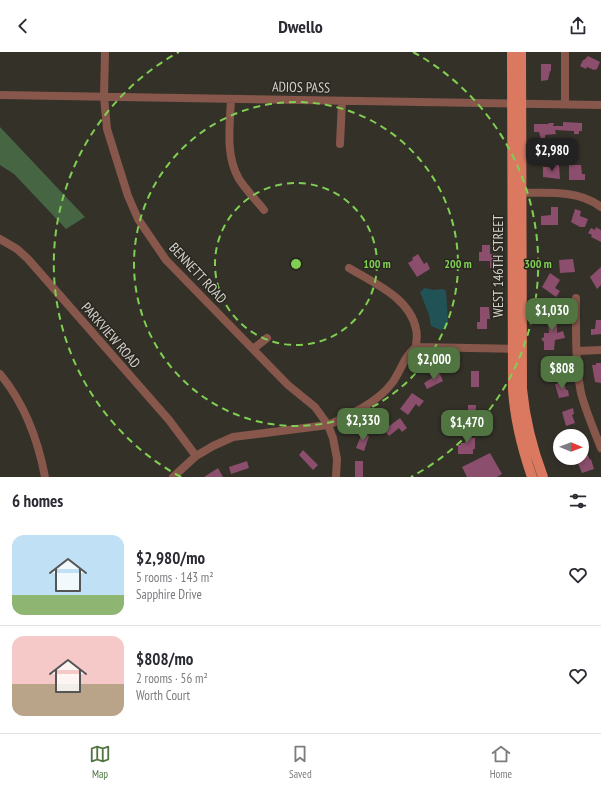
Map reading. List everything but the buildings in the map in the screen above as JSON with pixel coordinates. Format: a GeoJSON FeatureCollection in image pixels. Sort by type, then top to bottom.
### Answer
{"type":"FeatureCollection","features":[{"type":"Feature","properties":{"kind":"main road","name":"WEST 146TH STREET"},"geometry":{"type":"LineString","coordinates":[[512,52],[517,104],[517,348],[513,390],[514,410],[520,439],[532,477]]}},
{"type":"Feature","properties":{"kind":"main road","name":"WEST 146TH STREET"},"geometry":{"type":"LineString","coordinates":[[517,104],[522,52]]}},
{"type":"Feature","properties":{"kind":"main road","name":"WEST 146TH STREET"},"geometry":{"type":"LineString","coordinates":[[517,348],[524,409],[532,445],[543,477]]}},
{"type":"Feature","properties":{"kind":"street","name":"BENNETT ROAD"},"geometry":{"type":"LineString","coordinates":[[105,52],[104,97],[109,140],[128,196],[138,219],[166,260],[288,385],[315,407],[328,426],[333,438],[336,454],[336,477]]}},
{"type":"Feature","properties":{"kind":"street"},"geometry":{"type":"LineString","coordinates":[[565,52],[565,104]]}},
{"type":"Feature","properties":{"kind":"street","name":"ADIOS PASS"},"geometry":{"type":"LineString","coordinates":[[0,95],[517,104],[601,104]]}},
{"type":"Feature","properties":{"kind":"street"},"geometry":{"type":"LineString","coordinates":[[231,99],[231,159],[240,179],[264,210]]}},
{"type":"Feature","properties":{"kind":"street"},"geometry":{"type":"LineString","coordinates":[[340,144],[342,101]]}},
{"type":"Feature","properties":{"kind":"street"},"geometry":{"type":"LineString","coordinates":[[517,193],[571,194],[590,200],[601,207]]}},
{"type":"Feature","properties":{"kind":"street","name":"PARKVIEW ROAD"},"geometry":{"type":"LineString","coordinates":[[0,239],[17,249],[33,265],[169,420],[196,456]]}},
{"type":"Feature","properties":{"kind":"street"},"geometry":{"type":"LineString","coordinates":[[349,268],[399,299],[408,309],[417,330],[416,347]]}},
{"type":"Feature","properties":{"kind":"street"},"geometry":{"type":"LineString","coordinates":[[576,298],[577,367],[582,394],[601,448]]}},
{"type":"Feature","properties":{"kind":"street"},"geometry":{"type":"LineString","coordinates":[[254,349],[267,338]]}},
{"type":"Feature","properties":{"kind":"street"},"geometry":{"type":"LineString","coordinates":[[173,477],[196,456],[233,437],[328,426],[340,420],[366,405],[388,388],[398,374],[408,354],[416,347],[517,348]]}},
{"type":"Feature","properties":{"kind":"street"},"geometry":{"type":"LineString","coordinates":[[577,351],[601,350]]}},
{"type":"Feature","properties":{"kind":"street"},"geometry":{"type":"LineString","coordinates":[[0,374],[11,388],[26,415],[40,452],[45,477]]}},
{"type":"Feature","properties":{"kind":"green space"},"geometry":{"type":"Polygon","coordinates":[[[0,127],[85,217],[66,229],[14,174],[0,165],[0,127]]]}},
{"type":"Feature","properties":{"kind":"water"},"geometry":{"type":"Polygon","coordinates":[[[425,288],[434,290],[443,289],[446,291],[448,325],[446,328],[441,330],[431,326],[429,315],[420,292],[425,288]]]}}]}
